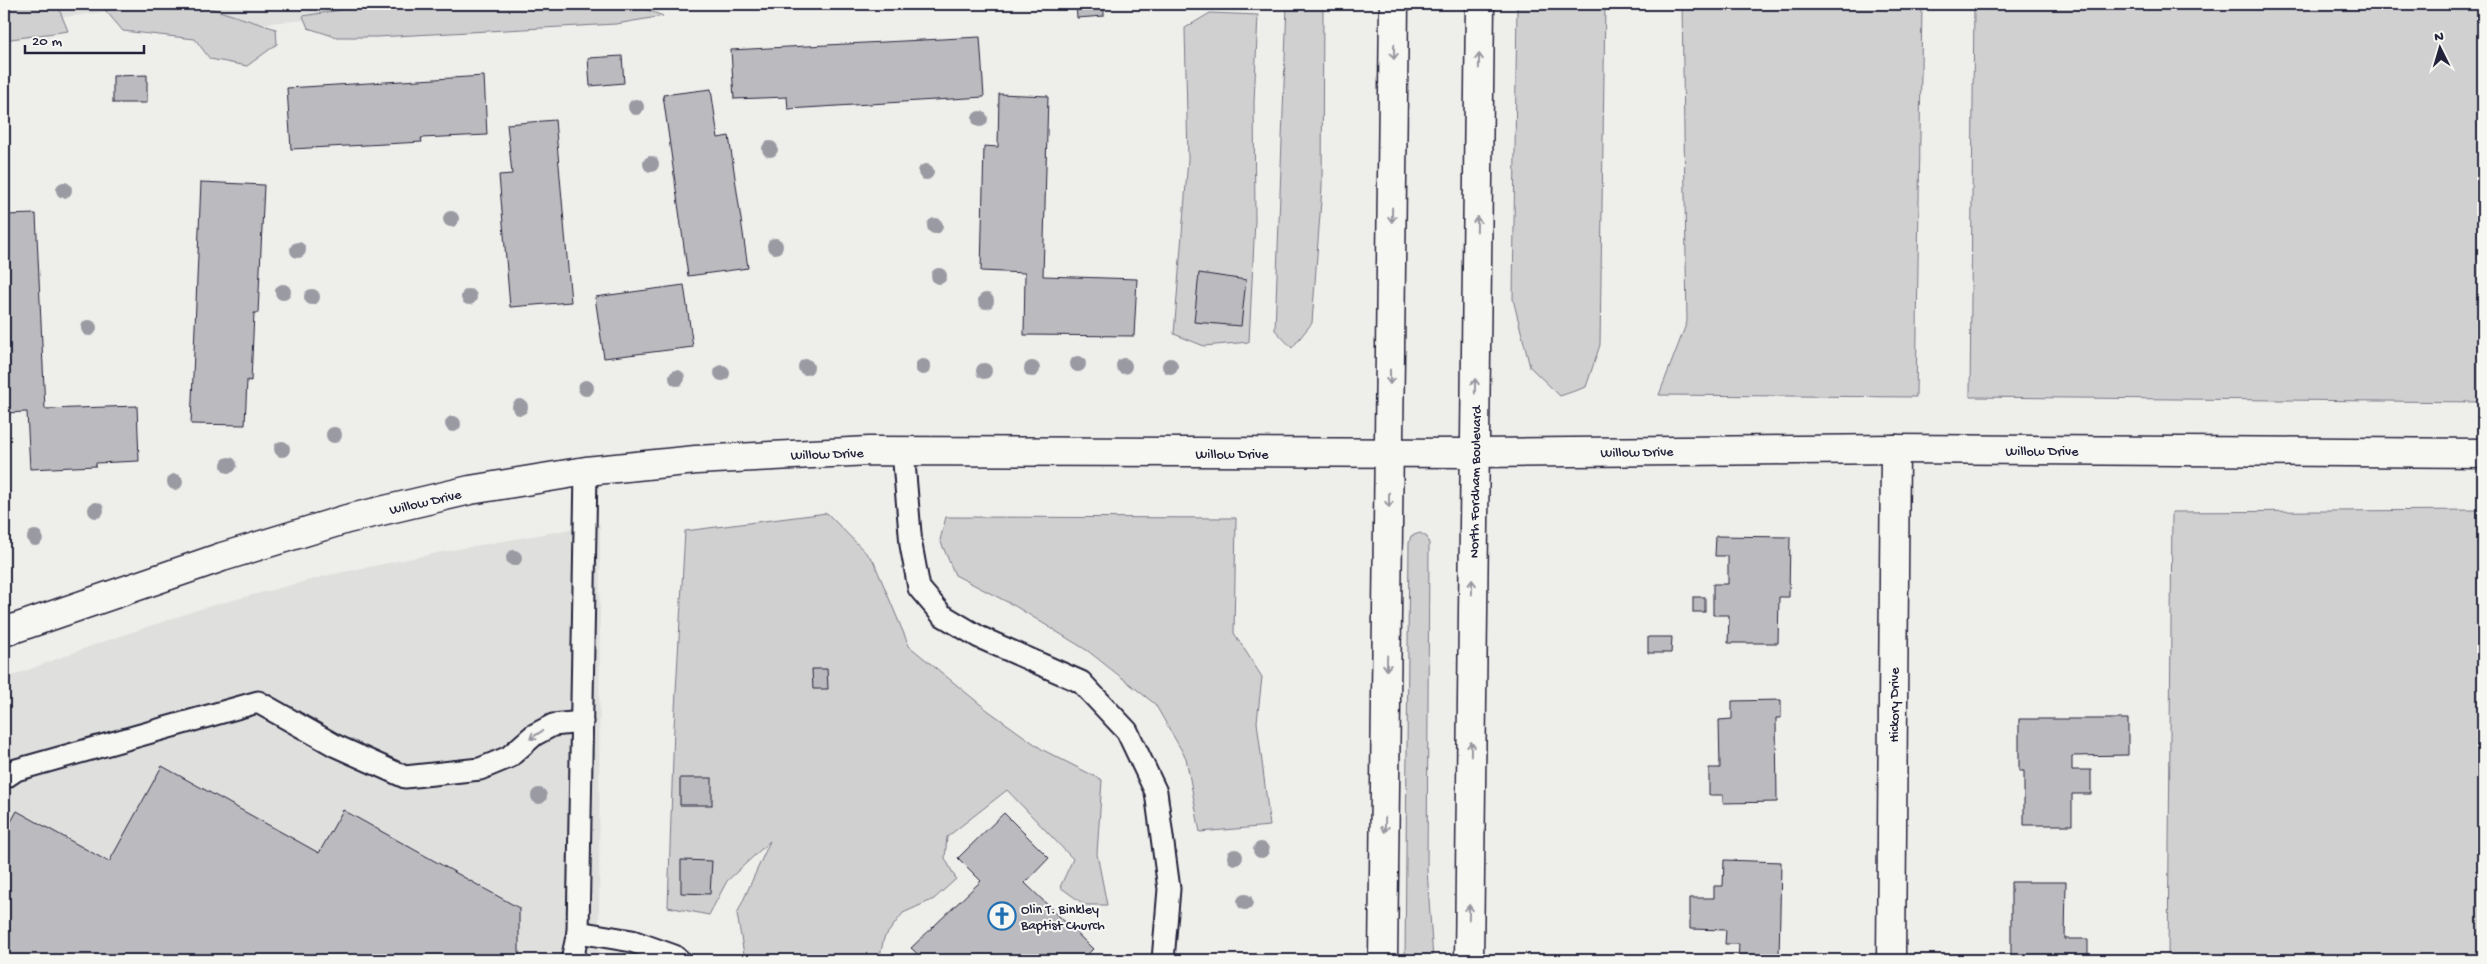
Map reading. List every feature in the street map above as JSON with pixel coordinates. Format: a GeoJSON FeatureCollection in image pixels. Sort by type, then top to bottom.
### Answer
{"type":"FeatureCollection","features":[{"type":"Feature","properties":{"kind":"main road"},"geometry":{"type":"LineString","coordinates":[[1383,960],[1394,4]]}},
{"type":"Feature","properties":{"kind":"main road","name":"North Fordham Boulevard"},"geometry":{"type":"LineString","coordinates":[[1468,960],[1480,4]]}},
{"type":"Feature","properties":{"kind":"main road","name":"Willow Drive"},"geometry":{"type":"LineString","coordinates":[[4,632],[222,557],[347,520],[470,490],[586,471],[706,459],[903,451],[1303,454],[1390,451],[1895,449],[2483,452]]}},
{"type":"Feature","properties":{"kind":"main road","name":"Hickory Drive"},"geometry":{"type":"LineString","coordinates":[[1892,960],[1895,449]]}},
{"type":"Feature","properties":{"kind":"lane"},"geometry":{"type":"LineString","coordinates":[[903,451],[910,545],[919,588],[942,615],[979,637],[1082,682],[1127,731],[1156,792],[1169,889],[1163,960]]}},
{"type":"Feature","properties":{"kind":"lane"},"geometry":{"type":"LineString","coordinates":[[572,960],[578,932],[586,471]]}},
{"type":"Feature","properties":{"kind":"lane"},"geometry":{"type":"LineString","coordinates":[[4,778],[16,770],[258,702],[336,746],[404,777],[480,769],[509,757],[534,735],[553,725],[582,722]]}},
{"type":"Feature","properties":{"kind":"lane"},"geometry":{"type":"LineString","coordinates":[[578,932],[632,941],[674,956],[679,960]]}},
{"type":"Feature","properties":{"kind":"shaded area"},"geometry":{"type":"Polygon","coordinates":[[[4,4],[173,4],[4,24],[4,4]]]}},
{"type":"Feature","properties":{"kind":"shaded area"},"geometry":{"type":"Polygon","coordinates":[[[4,4],[57,4],[68,31],[4,40],[4,4]]]}},
{"type":"Feature","properties":{"kind":"shaded area"},"geometry":{"type":"Polygon","coordinates":[[[100,4],[197,4],[276,29],[277,44],[247,66],[210,59],[195,39],[123,31],[100,4]]]}},
{"type":"Feature","properties":{"kind":"shaded area"},"geometry":{"type":"Polygon","coordinates":[[[210,4],[522,4],[214,27],[210,4]]]}},
{"type":"Feature","properties":{"kind":"shaded area"},"geometry":{"type":"Polygon","coordinates":[[[378,4],[632,4],[663,16],[616,24],[377,37],[336,37],[308,28],[303,16],[378,4]]]}},
{"type":"Feature","properties":{"kind":"shaded area"},"geometry":{"type":"Polygon","coordinates":[[[1287,4],[1323,4],[1322,187],[1312,323],[1292,348],[1275,330],[1287,4]]]}},
{"type":"Feature","properties":{"kind":"shaded area"},"geometry":{"type":"Polygon","coordinates":[[[1517,4],[1605,4],[1600,345],[1586,387],[1560,396],[1530,367],[1513,299],[1517,4]]]}},
{"type":"Feature","properties":{"kind":"shaded area"},"geometry":{"type":"Polygon","coordinates":[[[1682,4],[1922,4],[1916,397],[1659,395],[1687,322],[1682,4]]]}},
{"type":"Feature","properties":{"kind":"shaded area"},"geometry":{"type":"Polygon","coordinates":[[[1974,4],[2483,4],[2483,402],[1970,397],[1974,4]]]}},
{"type":"Feature","properties":{"kind":"shaded area"},"geometry":{"type":"Polygon","coordinates":[[[1210,13],[1258,15],[1254,102],[1255,220],[1249,342],[1204,346],[1174,334],[1188,159],[1185,28],[1210,13]]]}},
{"type":"Feature","properties":{"kind":"shaded area"},"geometry":{"type":"Polygon","coordinates":[[[2483,510],[2483,960],[2168,960],[2172,512],[2483,510]]]}},
{"type":"Feature","properties":{"kind":"shaded area"},"geometry":{"type":"Polygon","coordinates":[[[827,513],[873,560],[909,646],[986,709],[1043,750],[1102,780],[1097,854],[1107,905],[1085,905],[1060,887],[1073,859],[1007,790],[947,837],[945,858],[956,879],[934,899],[903,913],[884,938],[879,960],[745,960],[737,914],[770,841],[727,881],[709,915],[668,907],[674,727],[685,531],[827,513]]]}},
{"type":"Feature","properties":{"kind":"shaded area"},"geometry":{"type":"Polygon","coordinates":[[[946,517],[1236,518],[1234,633],[1262,677],[1257,722],[1270,826],[1200,832],[1186,758],[1155,704],[1088,651],[1015,606],[955,575],[940,540],[946,517]]]}},
{"type":"Feature","properties":{"kind":"shaded area"},"geometry":{"type":"Polygon","coordinates":[[[600,524],[599,960],[4,960],[4,679],[91,646],[203,608],[329,575],[452,550],[600,524]]]}},
{"type":"Feature","properties":{"kind":"shaded area"},"geometry":{"type":"Polygon","coordinates":[[[1420,533],[1427,537],[1429,544],[1427,869],[1433,960],[1405,960],[1409,543],[1411,536],[1420,533]]]}},
{"type":"Feature","properties":{"kind":"building"},"geometry":{"type":"Polygon","coordinates":[[[1076,4],[1104,4],[1104,16],[1077,18],[1076,4]]]}},
{"type":"Feature","properties":{"kind":"building"},"geometry":{"type":"Polygon","coordinates":[[[980,37],[984,97],[788,109],[787,97],[734,99],[731,50],[980,37]]]}},
{"type":"Feature","properties":{"kind":"building"},"geometry":{"type":"Polygon","coordinates":[[[622,56],[624,83],[590,86],[588,58],[622,56]]]}},
{"type":"Feature","properties":{"kind":"building"},"geometry":{"type":"Polygon","coordinates":[[[147,75],[147,103],[113,103],[113,76],[147,75]]]}},
{"type":"Feature","properties":{"kind":"building"},"geometry":{"type":"Polygon","coordinates":[[[484,76],[487,135],[421,138],[422,142],[291,149],[287,88],[484,76]]]}},
{"type":"Feature","properties":{"kind":"building"},"geometry":{"type":"Polygon","coordinates":[[[711,89],[718,138],[729,136],[748,268],[688,276],[663,95],[711,89]]]}},
{"type":"Feature","properties":{"kind":"building"},"geometry":{"type":"Polygon","coordinates":[[[999,94],[1048,96],[1043,276],[1137,279],[1134,336],[1024,335],[1025,273],[981,271],[984,146],[998,147],[999,94]]]}},
{"type":"Feature","properties":{"kind":"building"},"geometry":{"type":"Polygon","coordinates":[[[555,120],[571,302],[510,307],[499,175],[512,174],[507,124],[555,120]]]}},
{"type":"Feature","properties":{"kind":"building"},"geometry":{"type":"Polygon","coordinates":[[[201,182],[264,185],[258,313],[254,313],[251,381],[247,380],[245,425],[191,424],[201,182]]]}},
{"type":"Feature","properties":{"kind":"building"},"geometry":{"type":"Polygon","coordinates":[[[36,214],[45,409],[137,406],[139,461],[96,463],[96,466],[30,469],[27,412],[4,413],[4,215],[36,214]]]}},
{"type":"Feature","properties":{"kind":"building"},"geometry":{"type":"Polygon","coordinates":[[[1199,273],[1246,280],[1241,326],[1194,322],[1199,273]]]}},
{"type":"Feature","properties":{"kind":"building"},"geometry":{"type":"Polygon","coordinates":[[[684,285],[693,347],[604,358],[595,297],[684,285]]]}},
{"type":"Feature","properties":{"kind":"building"},"geometry":{"type":"Polygon","coordinates":[[[1716,536],[1790,537],[1789,597],[1779,597],[1778,643],[1728,643],[1729,615],[1713,615],[1713,584],[1728,584],[1728,556],[1715,556],[1716,536]]]}},
{"type":"Feature","properties":{"kind":"building"},"geometry":{"type":"Polygon","coordinates":[[[1693,597],[1705,597],[1705,612],[1693,612],[1693,597]]]}},
{"type":"Feature","properties":{"kind":"building"},"geometry":{"type":"Polygon","coordinates":[[[1648,637],[1672,637],[1671,653],[1648,653],[1648,637]]]}},
{"type":"Feature","properties":{"kind":"building"},"geometry":{"type":"Polygon","coordinates":[[[812,669],[827,669],[828,689],[813,689],[812,669]]]}},
{"type":"Feature","properties":{"kind":"building"},"geometry":{"type":"Polygon","coordinates":[[[1781,700],[1781,718],[1776,718],[1777,802],[1723,803],[1723,795],[1709,795],[1709,768],[1720,768],[1719,720],[1732,719],[1732,701],[1781,700]]]}},
{"type":"Feature","properties":{"kind":"building"},"geometry":{"type":"Polygon","coordinates":[[[2019,719],[2128,719],[2128,755],[2072,756],[2072,770],[2091,770],[2091,794],[2072,794],[2072,825],[2024,825],[2024,771],[2019,771],[2019,719]]]}},
{"type":"Feature","properties":{"kind":"building"},"geometry":{"type":"Polygon","coordinates":[[[162,766],[319,853],[343,810],[519,908],[519,960],[4,960],[4,834],[17,811],[109,862],[162,766]]]}},
{"type":"Feature","properties":{"kind":"building"},"geometry":{"type":"Polygon","coordinates":[[[680,778],[712,778],[712,805],[680,805],[680,778]]]}},
{"type":"Feature","properties":{"kind":"building","name":"Olin T. Binkley Baptist Church"},"geometry":{"type":"Polygon","coordinates":[[[1004,813],[1049,858],[1025,883],[1093,949],[1082,960],[924,960],[911,948],[981,881],[958,858],[1004,813]]]}},
{"type":"Feature","properties":{"kind":"building"},"geometry":{"type":"Polygon","coordinates":[[[681,860],[712,861],[710,894],[681,893],[681,860]]]}},
{"type":"Feature","properties":{"kind":"building"},"geometry":{"type":"Polygon","coordinates":[[[1724,860],[1781,862],[1779,960],[1738,960],[1739,944],[1725,944],[1726,930],[1690,929],[1690,898],[1714,898],[1714,886],[1723,886],[1724,860]]]}},
{"type":"Feature","properties":{"kind":"building"},"geometry":{"type":"Polygon","coordinates":[[[2011,882],[2066,882],[2065,939],[2088,939],[2088,960],[2011,960],[2011,882]]]}},
{"type":"Feature","properties":{"kind":"place","name":"Olin T. Binkley Baptist Church"},"geometry":{"type":"Point","coordinates":[1002,916]}}]}
